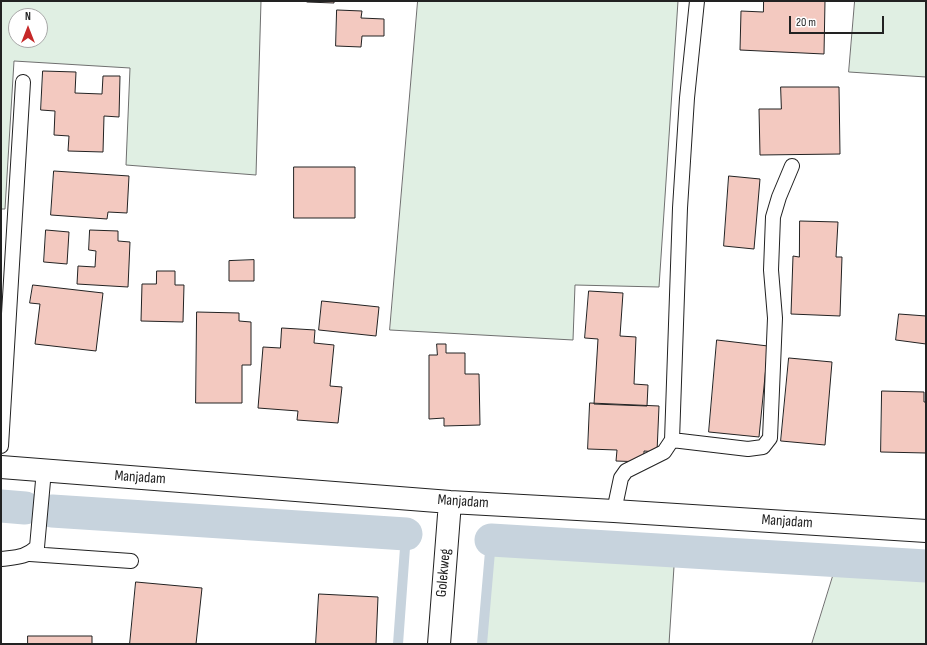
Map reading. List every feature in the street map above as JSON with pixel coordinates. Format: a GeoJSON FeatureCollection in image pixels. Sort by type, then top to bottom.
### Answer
{"type":"FeatureCollection","features":[{"type":"Feature","properties":{"kind":"street","name":"Manjadam"},"geometry":{"type":"LineString","coordinates":[[1,467],[450,502],[926,531]]}},
{"type":"Feature","properties":{"kind":"street","name":"Golekweg"},"geometry":{"type":"LineString","coordinates":[[439,644],[450,502]]}},
{"type":"Feature","properties":{"kind":"lane"},"geometry":{"type":"LineString","coordinates":[[614,511],[621,478],[626,471],[664,452],[672,440],[680,208],[687,98],[697,1]]}},
{"type":"Feature","properties":{"kind":"lane"},"geometry":{"type":"LineString","coordinates":[[1,446],[23,82]]}},
{"type":"Feature","properties":{"kind":"lane"},"geometry":{"type":"LineString","coordinates":[[672,440],[748,449],[763,447],[770,438],[775,318],[771,270],[773,216],[792,166]]}},
{"type":"Feature","properties":{"kind":"lane"},"geometry":{"type":"LineString","coordinates":[[30,554],[37,547],[44,470]]}},
{"type":"Feature","properties":{"kind":"lane"},"geometry":{"type":"LineString","coordinates":[[1,559],[21,557],[30,554],[131,561]]}},
{"type":"Feature","properties":{"kind":"green space"},"geometry":{"type":"Polygon","coordinates":[[[1,1],[261,1],[256,175],[126,165],[130,68],[14,61],[5,209],[1,209],[1,1]]]}},
{"type":"Feature","properties":{"kind":"green space"},"geometry":{"type":"Polygon","coordinates":[[[418,1],[678,1],[659,287],[575,285],[573,340],[390,330],[418,1]]]}},
{"type":"Feature","properties":{"kind":"green space"},"geometry":{"type":"Polygon","coordinates":[[[855,1],[926,1],[926,77],[849,72],[855,1]]]}},
{"type":"Feature","properties":{"kind":"green space"},"geometry":{"type":"Polygon","coordinates":[[[491,540],[675,551],[669,644],[482,644],[491,540]]]}},
{"type":"Feature","properties":{"kind":"green space"},"geometry":{"type":"Polygon","coordinates":[[[838,560],[926,566],[926,644],[812,644],[838,560]]]}},
{"type":"Feature","properties":{"kind":"building"},"geometry":{"type":"Polygon","coordinates":[[[334,1],[334,3],[307,2],[334,1]]]}},
{"type":"Feature","properties":{"kind":"building"},"geometry":{"type":"Polygon","coordinates":[[[764,1],[825,1],[824,54],[740,50],[741,11],[763,12],[764,1]]]}},
{"type":"Feature","properties":{"kind":"building"},"geometry":{"type":"Polygon","coordinates":[[[337,10],[362,11],[361,18],[384,19],[384,36],[362,36],[361,47],[336,46],[337,10]]]}},
{"type":"Feature","properties":{"kind":"building"},"geometry":{"type":"Polygon","coordinates":[[[43,71],[76,72],[75,93],[102,94],[103,76],[120,76],[119,117],[104,116],[103,152],[68,151],[69,136],[54,135],[55,111],[41,110],[43,71]]]}},
{"type":"Feature","properties":{"kind":"building"},"geometry":{"type":"Polygon","coordinates":[[[781,87],[839,87],[840,154],[760,155],[759,109],[781,109],[781,87]]]}},
{"type":"Feature","properties":{"kind":"building"},"geometry":{"type":"Polygon","coordinates":[[[294,167],[355,167],[355,218],[294,218],[294,167]]]}},
{"type":"Feature","properties":{"kind":"building"},"geometry":{"type":"Polygon","coordinates":[[[54,171],[129,176],[127,213],[108,212],[107,219],[51,215],[54,171]]]}},
{"type":"Feature","properties":{"kind":"building"},"geometry":{"type":"Polygon","coordinates":[[[729,176],[760,179],[754,249],[724,246],[729,176]]]}},
{"type":"Feature","properties":{"kind":"building"},"geometry":{"type":"Polygon","coordinates":[[[800,221],[838,222],[836,257],[842,257],[840,316],[791,314],[793,256],[799,257],[800,221]]]}},
{"type":"Feature","properties":{"kind":"building"},"geometry":{"type":"Polygon","coordinates":[[[46,230],[69,232],[67,264],[44,262],[46,230]]]}},
{"type":"Feature","properties":{"kind":"building"},"geometry":{"type":"Polygon","coordinates":[[[90,230],[118,231],[118,241],[130,242],[128,287],[77,284],[78,266],[95,267],[96,251],[89,250],[90,230]]]}},
{"type":"Feature","properties":{"kind":"building"},"geometry":{"type":"Polygon","coordinates":[[[254,260],[254,281],[229,281],[229,261],[254,260]]]}},
{"type":"Feature","properties":{"kind":"building"},"geometry":{"type":"Polygon","coordinates":[[[157,271],[175,271],[175,285],[184,285],[183,322],[141,321],[142,284],[156,284],[157,271]]]}},
{"type":"Feature","properties":{"kind":"building"},"geometry":{"type":"Polygon","coordinates":[[[33,285],[103,293],[96,351],[35,344],[40,304],[30,303],[33,285]]]}},
{"type":"Feature","properties":{"kind":"building"},"geometry":{"type":"Polygon","coordinates":[[[589,291],[623,293],[620,336],[636,337],[634,384],[648,385],[647,406],[594,404],[598,339],[585,338],[589,291]]]}},
{"type":"Feature","properties":{"kind":"building"},"geometry":{"type":"Polygon","coordinates":[[[322,301],[379,307],[376,336],[319,330],[322,301]]]}},
{"type":"Feature","properties":{"kind":"building"},"geometry":{"type":"Polygon","coordinates":[[[197,312],[239,313],[239,321],[251,322],[251,365],[242,365],[242,403],[196,403],[197,312]]]}},
{"type":"Feature","properties":{"kind":"building"},"geometry":{"type":"Polygon","coordinates":[[[899,314],[926,316],[926,344],[896,340],[899,314]]]}},
{"type":"Feature","properties":{"kind":"building"},"geometry":{"type":"Polygon","coordinates":[[[282,328],[315,330],[314,343],[334,345],[330,386],[342,387],[338,423],[297,420],[298,411],[258,408],[263,347],[280,348],[282,328]]]}},
{"type":"Feature","properties":{"kind":"building"},"geometry":{"type":"Polygon","coordinates":[[[717,340],[768,346],[759,437],[709,432],[717,340]]]}},
{"type":"Feature","properties":{"kind":"building"},"geometry":{"type":"Polygon","coordinates":[[[437,344],[446,344],[446,353],[465,353],[465,374],[479,374],[480,425],[444,426],[444,418],[429,419],[429,355],[437,355],[437,344]]]}},
{"type":"Feature","properties":{"kind":"building"},"geometry":{"type":"Polygon","coordinates":[[[789,358],[832,362],[825,445],[781,441],[789,358]]]}},
{"type":"Feature","properties":{"kind":"building"},"geometry":{"type":"Polygon","coordinates":[[[882,391],[924,392],[924,402],[926,402],[926,453],[881,452],[882,391]]]}},
{"type":"Feature","properties":{"kind":"building"},"geometry":{"type":"Polygon","coordinates":[[[590,403],[659,406],[657,452],[644,451],[644,462],[616,461],[617,450],[588,449],[590,403]]]}},
{"type":"Feature","properties":{"kind":"building"},"geometry":{"type":"Polygon","coordinates":[[[136,582],[202,588],[196,644],[130,644],[136,582]]]}},
{"type":"Feature","properties":{"kind":"building"},"geometry":{"type":"Polygon","coordinates":[[[319,594],[378,597],[376,644],[316,644],[319,594]]]}},
{"type":"Feature","properties":{"kind":"building"},"geometry":{"type":"Polygon","coordinates":[[[28,636],[92,636],[92,644],[28,644],[28,636]]]}},
{"type":"Feature","properties":{"kind":"waterway"},"geometry":{"type":"LineString","coordinates":[[1,506],[25,508]]}},
{"type":"Feature","properties":{"kind":"waterway"},"geometry":{"type":"LineString","coordinates":[[52,511],[406,534]]}},
{"type":"Feature","properties":{"kind":"waterway"},"geometry":{"type":"LineString","coordinates":[[398,644],[406,534]]}},
{"type":"Feature","properties":{"kind":"waterway"},"geometry":{"type":"LineString","coordinates":[[482,644],[491,540]]}},
{"type":"Feature","properties":{"kind":"waterway"},"geometry":{"type":"LineString","coordinates":[[491,540],[926,566]]}}]}
